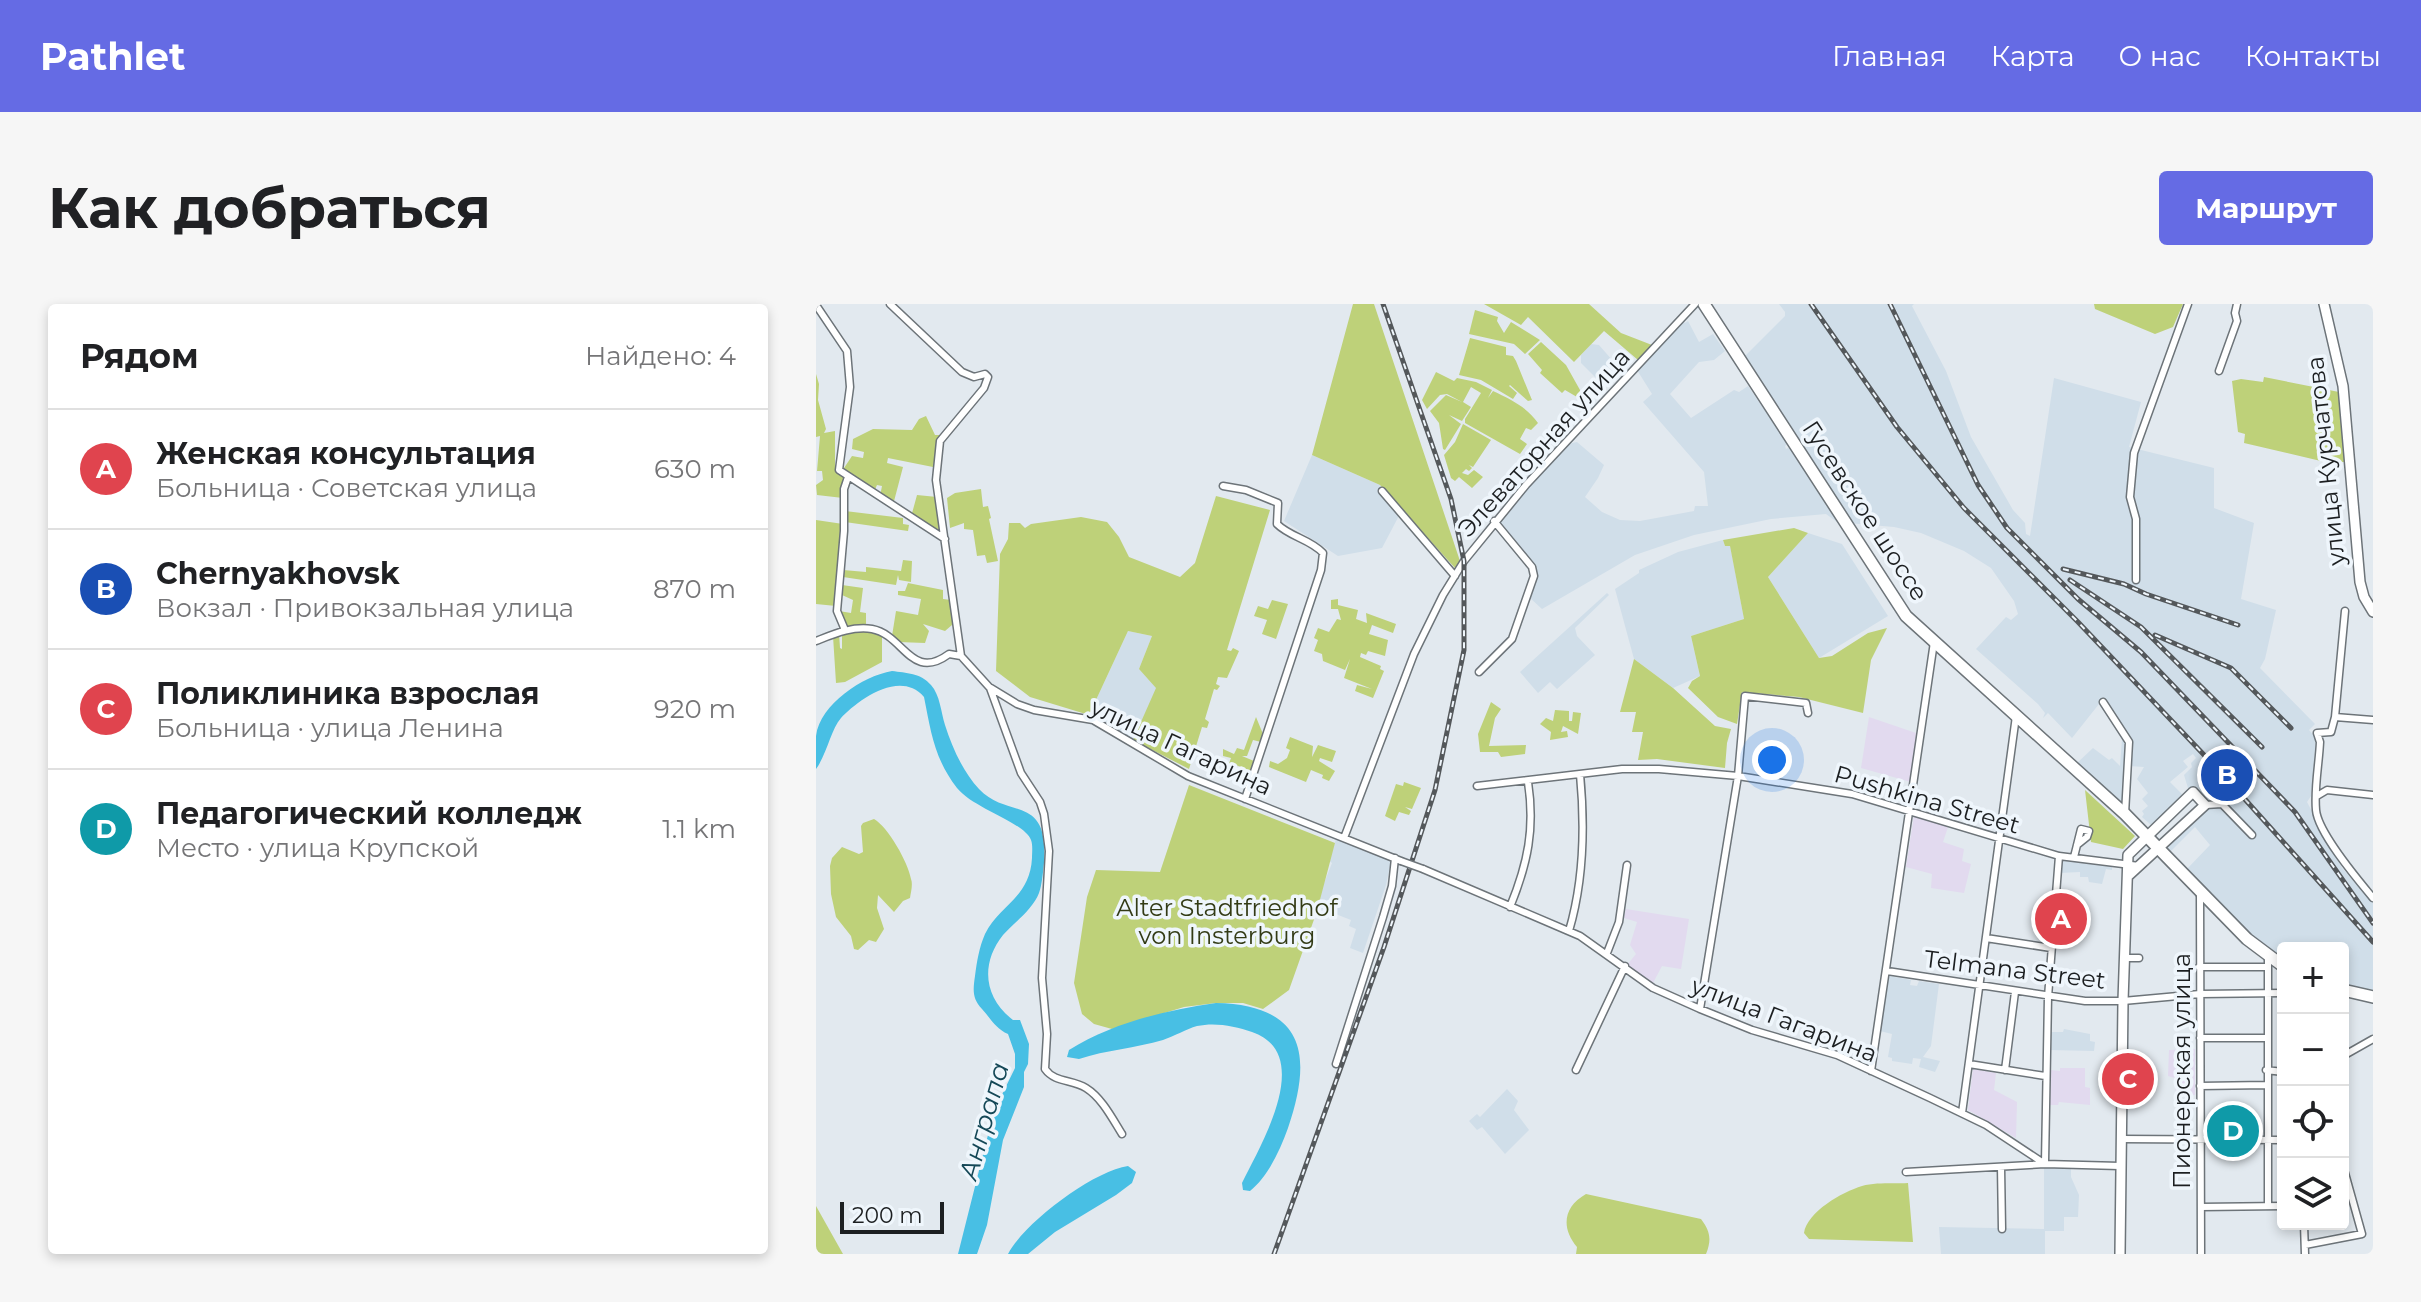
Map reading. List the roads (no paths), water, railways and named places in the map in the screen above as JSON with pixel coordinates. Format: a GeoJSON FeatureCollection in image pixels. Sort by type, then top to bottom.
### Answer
{"type":"FeatureCollection","features":[{"type":"Feature","properties":{"kind":"highway","name":"Гусевское шоссе"},"geometry":{"type":"LineString","coordinates":[[1704,304],[1899,606],[1934,642],[2147,835],[2267,961],[2277,964]]}},
{"type":"Feature","properties":{"kind":"highway"},"geometry":{"type":"LineString","coordinates":[[2349,991],[2373,997]]}},
{"type":"Feature","properties":{"kind":"main road","name":"улица Курчатова"},"geometry":{"type":"LineString","coordinates":[[2324,304],[2343,386],[2360,582],[2373,612]]}},
{"type":"Feature","properties":{"kind":"main road"},"geometry":{"type":"LineString","coordinates":[[2120,1254],[2124,958],[2128,864],[2130,851],[2193,792],[2205,805],[2128,876]]}},
{"type":"Feature","properties":{"kind":"street"},"geometry":{"type":"LineString","coordinates":[[890,304],[962,372],[969,376],[985,374],[988,377],[984,388],[940,441],[936,480],[961,656],[990,688],[1021,773],[1042,808],[1048,838],[1042,978],[1047,1034],[1045,1069],[1051,1076],[1087,1089],[1102,1104],[1122,1134]]}},
{"type":"Feature","properties":{"kind":"street","name":"Элеваторная улица"},"geometry":{"type":"LineString","coordinates":[[1344,838],[1405,674],[1455,576],[1494,521],[1695,304]]}},
{"type":"Feature","properties":{"kind":"street"},"geometry":{"type":"LineString","coordinates":[[2136,580],[2136,519],[2130,497],[2134,453],[2188,304]]}},
{"type":"Feature","properties":{"kind":"street"},"geometry":{"type":"LineString","coordinates":[[2219,371],[2237,321],[2237,304]]}},
{"type":"Feature","properties":{"kind":"street"},"geometry":{"type":"LineString","coordinates":[[816,305],[847,351],[850,387],[839,470],[945,539]]}},
{"type":"Feature","properties":{"kind":"street"},"geometry":{"type":"LineString","coordinates":[[845,630],[837,611],[844,531],[844,489],[848,477]]}},
{"type":"Feature","properties":{"kind":"street"},"geometry":{"type":"LineString","coordinates":[[1223,486],[1246,490],[1278,503],[1277,524],[1317,546],[1323,553],[1321,570],[1245,799]]}},
{"type":"Feature","properties":{"kind":"street"},"geometry":{"type":"LineString","coordinates":[[1382,491],[1455,576]]}},
{"type":"Feature","properties":{"kind":"street"},"geometry":{"type":"LineString","coordinates":[[1479,672],[1512,639],[1534,576],[1532,567],[1494,521]]}},
{"type":"Feature","properties":{"kind":"street"},"geometry":{"type":"LineString","coordinates":[[2345,611],[2335,717],[2331,732],[2317,733],[2320,742],[2316,809],[2319,821],[2334,847],[2373,898]]}},
{"type":"Feature","properties":{"kind":"street"},"geometry":{"type":"LineString","coordinates":[[816,641],[845,630],[875,630],[924,663],[937,663],[949,654],[961,656]]}},
{"type":"Feature","properties":{"kind":"street"},"geometry":{"type":"LineString","coordinates":[[1871,1071],[1934,642]]}},
{"type":"Feature","properties":{"kind":"street","name":"улица Гагарина"},"geometry":{"type":"LineString","coordinates":[[990,688],[1034,710],[1093,720],[1188,776],[1423,869],[1569,931],[1607,953],[1653,988],[1752,1030],[1837,1055],[1986,1125],[2045,1164]]}},
{"type":"Feature","properties":{"kind":"street"},"geometry":{"type":"LineString","coordinates":[[1700,1009],[1738,776],[1745,696],[1806,703],[1808,713]]}},
{"type":"Feature","properties":{"kind":"street"},"geometry":{"type":"LineString","coordinates":[[2103,702],[2129,742],[2125,814]]}},
{"type":"Feature","properties":{"kind":"street"},"geometry":{"type":"LineString","coordinates":[[1962,1113],[2016,715]]}},
{"type":"Feature","properties":{"kind":"street"},"geometry":{"type":"LineString","coordinates":[[2335,717],[2373,720]]}},
{"type":"Feature","properties":{"kind":"street","name":"Pushkina Street"},"geometry":{"type":"LineString","coordinates":[[1477,786],[1659,769],[1738,776],[1852,794],[2059,856],[2139,866]]}},
{"type":"Feature","properties":{"kind":"street"},"geometry":{"type":"LineString","coordinates":[[1569,931],[1574,916],[1583,835],[1580,774]]}},
{"type":"Feature","properties":{"kind":"street"},"geometry":{"type":"LineString","coordinates":[[1510,907],[1531,836],[1528,782]]}},
{"type":"Feature","properties":{"kind":"street"},"geometry":{"type":"LineString","coordinates":[[2317,796],[2327,790],[2373,795]]}},
{"type":"Feature","properties":{"kind":"street"},"geometry":{"type":"LineString","coordinates":[[2205,805],[2222,804],[2252,835]]}},
{"type":"Feature","properties":{"kind":"street"},"geometry":{"type":"LineString","coordinates":[[2074,857],[2077,845]]}},
{"type":"Feature","properties":{"kind":"street"},"geometry":{"type":"LineString","coordinates":[[2045,1164],[2048,997],[2059,856]]}},
{"type":"Feature","properties":{"kind":"street"},"geometry":{"type":"LineString","coordinates":[[1336,1064],[1398,860]]}},
{"type":"Feature","properties":{"kind":"street"},"geometry":{"type":"LineString","coordinates":[[1607,953],[1621,912],[1627,865]]}},
{"type":"Feature","properties":{"kind":"street","name":"Пионерская улица"},"geometry":{"type":"LineString","coordinates":[[2200,888],[2201,1254]]}},
{"type":"Feature","properties":{"kind":"street"},"geometry":{"type":"LineString","coordinates":[[1986,938],[2051,948]]}},
{"type":"Feature","properties":{"kind":"street"},"geometry":{"type":"LineString","coordinates":[[2124,958],[2139,958]]}},
{"type":"Feature","properties":{"kind":"street"},"geometry":{"type":"LineString","coordinates":[[2199,967],[2267,961],[2268,1205]]}},
{"type":"Feature","properties":{"kind":"street"},"geometry":{"type":"LineString","coordinates":[[1576,1070],[1625,966]]}},
{"type":"Feature","properties":{"kind":"street","name":"Telmana Street"},"geometry":{"type":"LineString","coordinates":[[1887,971],[2048,997],[2123,1001],[2201,993],[2277,993]]}},
{"type":"Feature","properties":{"kind":"street"},"geometry":{"type":"LineString","coordinates":[[2005,1070],[2015,992]]}},
{"type":"Feature","properties":{"kind":"street"},"geometry":{"type":"LineString","coordinates":[[2200,1038],[2267,1038]]}},
{"type":"Feature","properties":{"kind":"street"},"geometry":{"type":"LineString","coordinates":[[2349,1053],[2373,1039]]}},
{"type":"Feature","properties":{"kind":"street"},"geometry":{"type":"LineString","coordinates":[[1969,1064],[2045,1076]]}},
{"type":"Feature","properties":{"kind":"street"},"geometry":{"type":"LineString","coordinates":[[2266,1070],[2277,1071]]}},
{"type":"Feature","properties":{"kind":"street"},"geometry":{"type":"LineString","coordinates":[[2200,1086],[2266,1085]]}},
{"type":"Feature","properties":{"kind":"street"},"geometry":{"type":"LineString","coordinates":[[2121,1139],[2277,1140]]}},
{"type":"Feature","properties":{"kind":"street"},"geometry":{"type":"LineString","coordinates":[[1906,1172],[2045,1164],[2120,1166]]}},
{"type":"Feature","properties":{"kind":"street"},"geometry":{"type":"LineString","coordinates":[[2001,1167],[2002,1229]]}},
{"type":"Feature","properties":{"kind":"street"},"geometry":{"type":"LineString","coordinates":[[2305,1245],[2362,1234],[2349,1187]]}},
{"type":"Feature","properties":{"kind":"street"},"geometry":{"type":"LineString","coordinates":[[2201,1207],[2277,1206]]}},
{"type":"Feature","properties":{"kind":"street"},"geometry":{"type":"LineString","coordinates":[[2304,1230],[2305,1254]]}},
{"type":"Feature","properties":{"kind":"water","name":"Анграпа"},"geometry":{"type":"Polygon","coordinates":[[[892,671],[918,676],[931,685],[955,750],[973,782],[990,798],[1033,817],[1040,826],[1044,841],[1039,893],[1028,910],[1003,935],[988,969],[988,980],[996,1002],[1013,1020],[1020,1020],[1029,1044],[1024,1087],[1003,1140],[987,1225],[977,1254],[958,1254],[994,1111],[1015,1068],[1015,1054],[1008,1034],[997,1027],[976,1001],[974,981],[985,934],[1026,883],[1032,844],[1027,833],[1019,827],[965,796],[957,788],[938,755],[924,697],[914,689],[890,687],[856,704],[841,718],[816,769],[816,736],[825,713],[856,685],[892,671]]]}},
{"type":"Feature","properties":{"kind":"water"},"geometry":{"type":"Polygon","coordinates":[[[1216,1003],[1246,1006],[1268,1013],[1284,1024],[1295,1039],[1300,1057],[1296,1102],[1288,1128],[1268,1171],[1250,1191],[1243,1190],[1242,1183],[1270,1125],[1282,1080],[1280,1060],[1271,1043],[1239,1028],[1204,1025],[1153,1043],[1079,1059],[1067,1057],[1069,1050],[1121,1025],[1216,1003]]]}},
{"type":"Feature","properties":{"kind":"water"},"geometry":{"type":"Polygon","coordinates":[[[1128,1166],[1136,1172],[1132,1183],[1116,1195],[1055,1232],[1028,1254],[1008,1254],[1029,1228],[1061,1200],[1097,1178],[1128,1166]]]}},
{"type":"Feature","properties":{"kind":"railway"},"geometry":{"type":"LineString","coordinates":[[1274,1254],[1384,947],[1435,790],[1464,650],[1464,561],[1451,499],[1383,304]]}},
{"type":"Feature","properties":{"kind":"railway"},"geometry":{"type":"LineString","coordinates":[[1811,304],[1897,427],[1964,508],[2078,622],[2225,777],[2373,942]]}},
{"type":"Feature","properties":{"kind":"railway"},"geometry":{"type":"LineString","coordinates":[[1890,304],[1978,485],[2007,528],[2078,599],[2141,652],[2295,812],[2373,923]]}},
{"type":"Feature","properties":{"kind":"railway"},"geometry":{"type":"LineString","coordinates":[[2063,569],[2124,584],[2238,625]]}},
{"type":"Feature","properties":{"kind":"railway"},"geometry":{"type":"LineString","coordinates":[[2070,580],[2141,627],[2262,747]]}},
{"type":"Feature","properties":{"kind":"railway"},"geometry":{"type":"LineString","coordinates":[[2155,635],[2231,668],[2291,728]]}},
{"type":"Feature","properties":{"kind":"place","name":"Chernyakhovsk"},"geometry":{"type":"Point","coordinates":[2227,775]}},
{"type":"Feature","properties":{"kind":"place","name":"Женская консультация"},"geometry":{"type":"Point","coordinates":[2061,919]}},
{"type":"Feature","properties":{"kind":"place","name":"Поликлиника взрослая"},"geometry":{"type":"Point","coordinates":[2128,1079]}},
{"type":"Feature","properties":{"kind":"place","name":"Педагогический колледж"},"geometry":{"type":"Point","coordinates":[2233,1131]}},
{"type":"Feature","properties":{"kind":"park label","name":"Alter Stadtfriedhof von Insterburg"},"geometry":{"type":"Point","coordinates":[1227,922]}}]}
